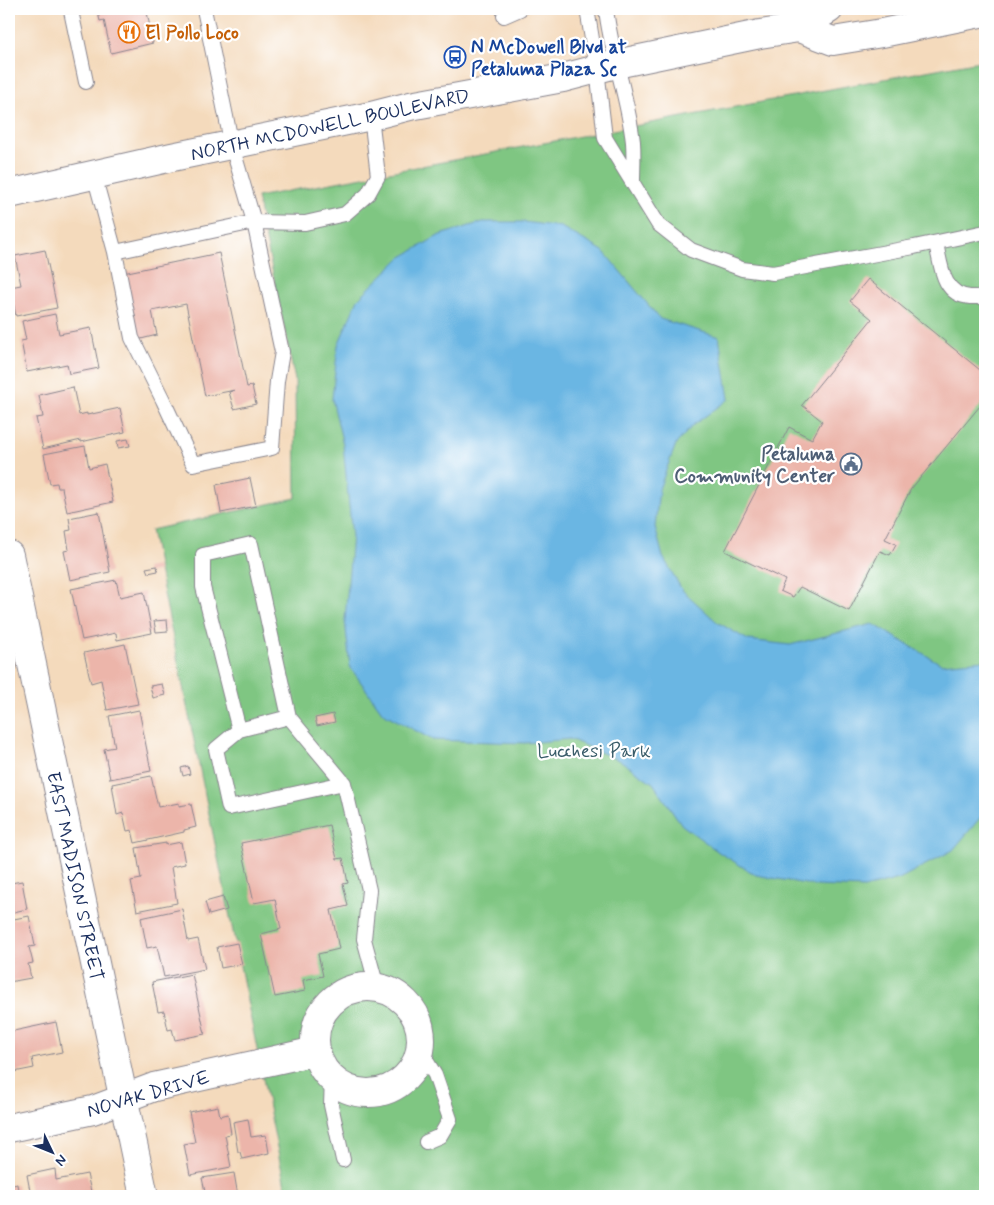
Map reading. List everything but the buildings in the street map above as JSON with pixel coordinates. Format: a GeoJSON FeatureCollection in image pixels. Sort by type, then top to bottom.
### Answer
{"type":"FeatureCollection","features":[{"type":"Feature","properties":{"kind":"street","name":"NORTH MCDOWELL BOULEVARD"},"geometry":{"type":"LineString","coordinates":[[9,194],[410,106],[557,79],[607,66],[760,34],[797,18],[829,9]]}},
{"type":"Feature","properties":{"kind":"street","name":"NORTH MCDOWELL BOULEVARD"},"geometry":{"type":"LineString","coordinates":[[797,18],[833,40],[882,33],[985,12]]}},
{"type":"Feature","properties":{"kind":"street","name":"EAST MADISON STREET"},"geometry":{"type":"LineString","coordinates":[[9,555],[144,1196]]}},
{"type":"Feature","properties":{"kind":"street"},"geometry":{"type":"LineString","coordinates":[[360,987],[377,987],[393,992],[407,1003],[416,1017],[421,1033],[420,1050],[415,1065],[405,1078],[392,1087],[377,1092],[361,1092],[345,1088],[332,1079],[322,1066],[316,1051],[316,1034],[320,1018],[330,1003],[343,993],[360,987]]}},
{"type":"Feature","properties":{"kind":"street","name":"NOVAK DRIVE"},"geometry":{"type":"LineString","coordinates":[[9,1128],[93,1110],[154,1087],[316,1051]]}},
{"type":"Feature","properties":{"kind":"lane"},"geometry":{"type":"LineString","coordinates":[[94,175],[115,252],[132,338],[193,464],[272,448],[277,382],[282,352],[254,222],[232,146],[204,9]]}},
{"type":"Feature","properties":{"kind":"lane"},"geometry":{"type":"LineString","coordinates":[[504,16],[520,9]]}},
{"type":"Feature","properties":{"kind":"lane"},"geometry":{"type":"LineString","coordinates":[[587,9],[607,66],[624,91],[633,144],[633,181]]}},
{"type":"Feature","properties":{"kind":"lane"},"geometry":{"type":"LineString","coordinates":[[606,9],[608,34],[604,138],[633,181],[658,224],[691,250],[742,270],[774,273],[985,232]]}},
{"type":"Feature","properties":{"kind":"lane"},"geometry":{"type":"LineString","coordinates":[[73,10],[86,82]]}},
{"type":"Feature","properties":{"kind":"lane"},"geometry":{"type":"LineString","coordinates":[[115,252],[254,222],[305,223],[345,214],[368,194],[378,176],[371,116]]}},
{"type":"Feature","properties":{"kind":"lane"},"geometry":{"type":"LineString","coordinates":[[936,243],[945,283],[961,296],[981,298],[985,295]]}},
{"type":"Feature","properties":{"kind":"lane"},"geometry":{"type":"LineString","coordinates":[[239,730],[203,588],[203,555],[250,544],[289,717],[344,782],[369,890],[364,939],[377,987]]}},
{"type":"Feature","properties":{"kind":"lane"},"geometry":{"type":"LineString","coordinates":[[289,717],[239,730],[216,749],[229,808],[344,782]]}},
{"type":"Feature","properties":{"kind":"lane"},"geometry":{"type":"LineString","coordinates":[[420,1050],[435,1075],[450,1119],[440,1136],[426,1142]]}},
{"type":"Feature","properties":{"kind":"lane"},"geometry":{"type":"LineString","coordinates":[[332,1079],[331,1105],[343,1160]]}},
{"type":"Feature","properties":{"kind":"green space","name":"Lucchesi Park"},"geometry":{"type":"Polygon","coordinates":[[[985,60],[985,1196],[287,1196],[151,530],[296,498],[295,380],[257,197],[985,60]]]}},
{"type":"Feature","properties":{"kind":"water"},"geometry":{"type":"Polygon","coordinates":[[[483,222],[524,222],[561,227],[603,251],[660,319],[719,337],[729,399],[693,425],[676,444],[659,489],[655,527],[663,557],[682,590],[717,622],[748,640],[790,645],[873,624],[941,664],[985,660],[985,812],[953,850],[899,879],[864,888],[817,886],[756,875],[720,853],[682,825],[653,783],[621,761],[570,739],[525,743],[433,740],[383,713],[350,667],[345,620],[352,536],[343,444],[332,399],[338,345],[358,299],[400,258],[440,235],[483,222]]]}},
{"type":"Feature","properties":{"kind":"place","name":"El Pollo Loco"},"geometry":{"type":"Point","coordinates":[129,32]}},
{"type":"Feature","properties":{"kind":"place","name":"N McDowell Blvd at Petaluma Plaza Sc"},"geometry":{"type":"Point","coordinates":[455,57]}},
{"type":"Feature","properties":{"kind":"place","name":"Petaluma Community Center"},"geometry":{"type":"Point","coordinates":[851,464]}}]}
